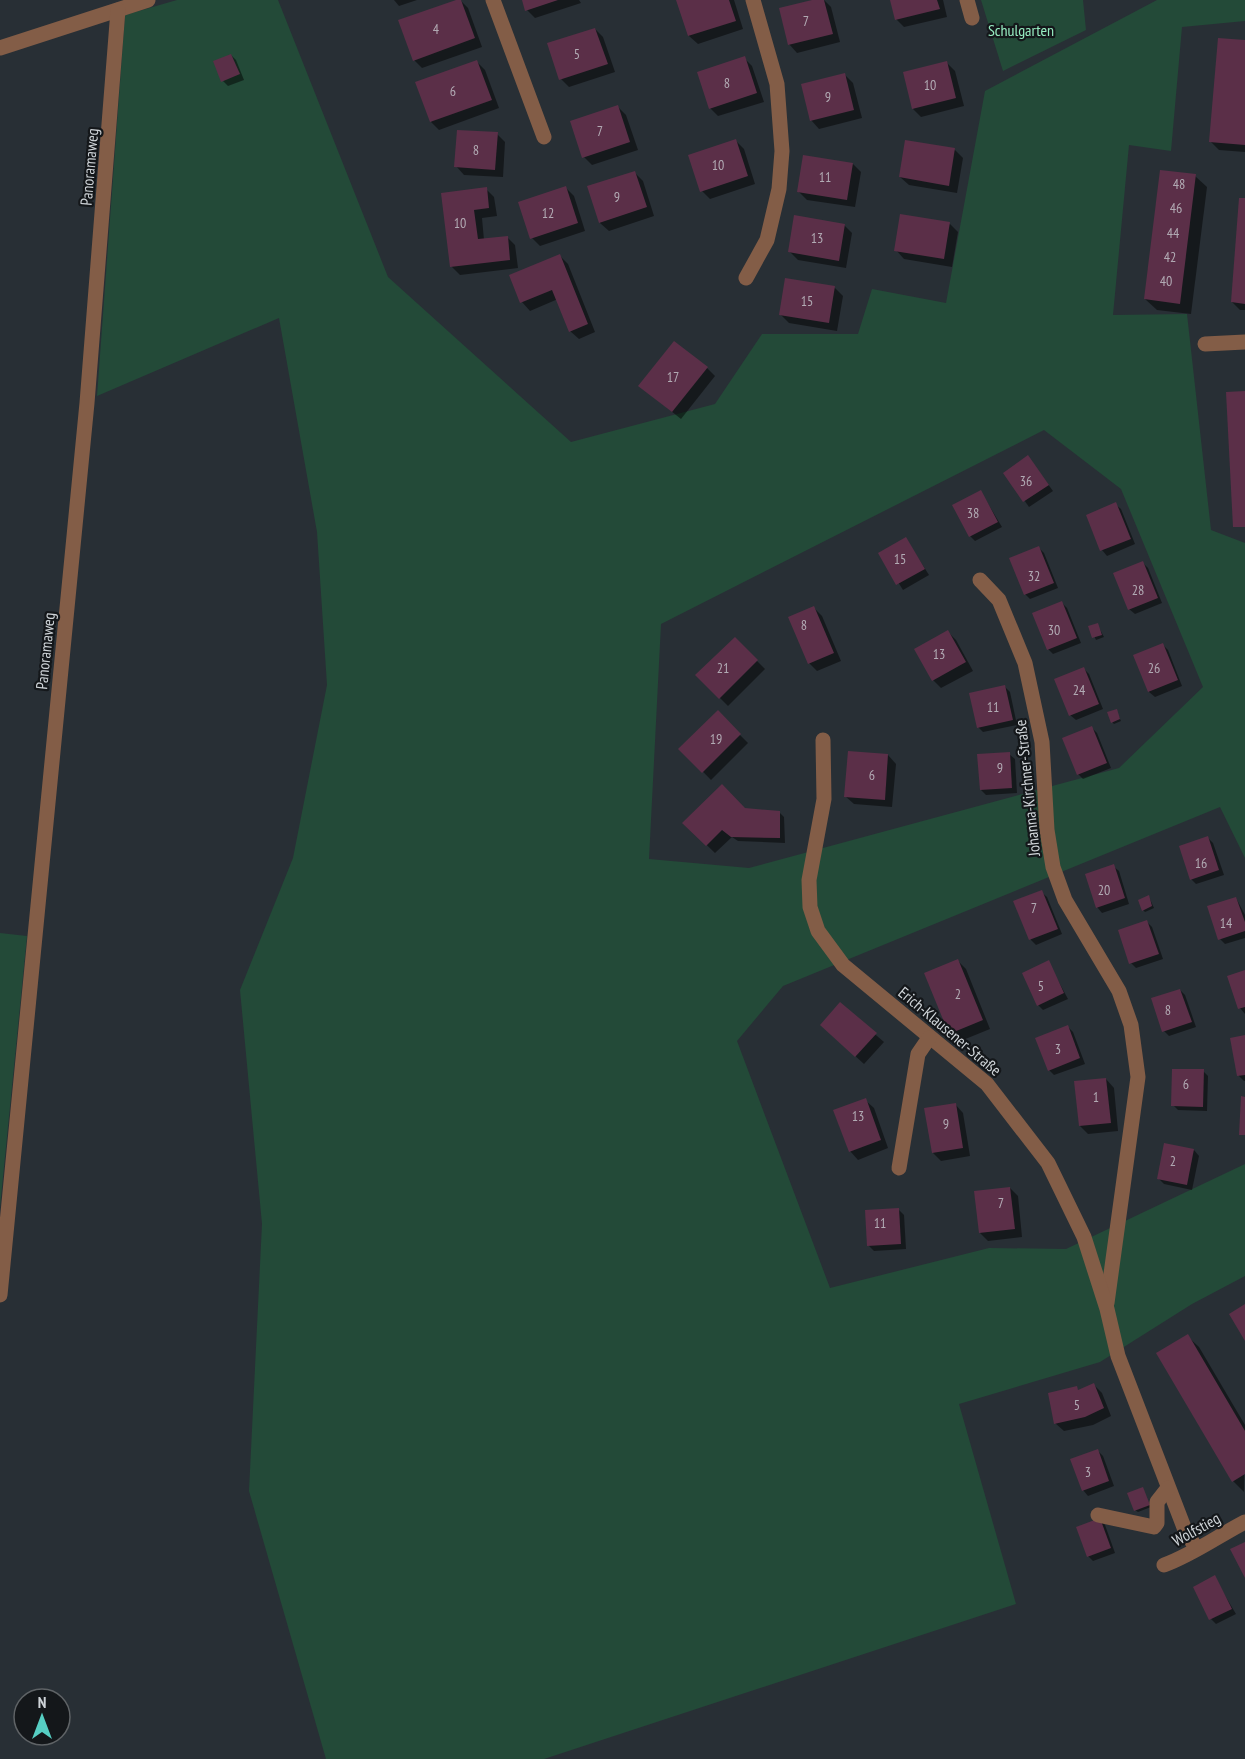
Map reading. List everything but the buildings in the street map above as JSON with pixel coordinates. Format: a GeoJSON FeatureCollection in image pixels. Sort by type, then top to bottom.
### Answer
{"type":"FeatureCollection","features":[{"type":"Feature","properties":{"kind":"street"},"geometry":{"type":"LineString","coordinates":[[0,48],[148,0]]}},
{"type":"Feature","properties":{"kind":"street"},"geometry":{"type":"LineString","coordinates":[[493,0],[544,136]]}},
{"type":"Feature","properties":{"kind":"street"},"geometry":{"type":"LineString","coordinates":[[746,278],[767,240],[779,189],[782,151],[777,84],[753,0]]}},
{"type":"Feature","properties":{"kind":"street"},"geometry":{"type":"LineString","coordinates":[[967,0],[972,18]]}},
{"type":"Feature","properties":{"kind":"street","name":"Panoramaweg"},"geometry":{"type":"LineString","coordinates":[[0,1295],[86,415],[118,10]]}},
{"type":"Feature","properties":{"kind":"street"},"geometry":{"type":"LineString","coordinates":[[1205,344],[1245,342]]}},
{"type":"Feature","properties":{"kind":"street","name":"Johanna-Kirchner-Straße"},"geometry":{"type":"LineString","coordinates":[[980,580],[999,600],[1025,663],[1042,742],[1047,830],[1053,867],[1065,900],[1119,991],[1131,1025],[1138,1059],[1138,1077],[1107,1309]]}},
{"type":"Feature","properties":{"kind":"street","name":"Erich-Klausener-Straße"},"geometry":{"type":"LineString","coordinates":[[823,740],[824,798],[809,880],[810,907],[818,931],[843,965],[987,1084],[1048,1163],[1084,1237],[1107,1309],[1118,1356],[1185,1530],[1196,1548]]}},
{"type":"Feature","properties":{"kind":"street"},"geometry":{"type":"LineString","coordinates":[[899,1168],[918,1054],[929,1038]]}},
{"type":"Feature","properties":{"kind":"street"},"geometry":{"type":"LineString","coordinates":[[1098,1515],[1154,1527],[1157,1523],[1157,1502],[1168,1488]]}},
{"type":"Feature","properties":{"kind":"street","name":"Wolfstieg"},"geometry":{"type":"LineString","coordinates":[[1164,1565],[1182,1558],[1245,1522]]}},
{"type":"Feature","properties":{"kind":"green space"},"geometry":{"type":"Polygon","coordinates":[[[177,0],[278,0],[388,277],[571,442],[715,404],[762,334],[858,334],[872,289],[946,303],[985,91],[1157,0],[1245,0],[1245,21],[1182,27],[1171,151],[1129,145],[1113,315],[1187,314],[1211,530],[1245,543],[1245,858],[1220,807],[783,986],[737,1041],[830,1288],[989,1248],[1066,1249],[1245,1164],[1245,1276],[1192,1304],[1100,1362],[959,1404],[1016,1604],[544,1759],[326,1759],[249,1491],[262,1224],[240,990],[293,858],[327,685],[317,532],[279,318],[97,396],[125,15],[177,0]],[[1044,430],[661,624],[649,859],[749,868],[1119,768],[1203,687],[1121,489],[1044,430]]]}},
{"type":"Feature","properties":{"kind":"green space","name":"Schulgarten"},"geometry":{"type":"Polygon","coordinates":[[[981,0],[1083,0],[1086,30],[1003,71],[981,0]]]}},
{"type":"Feature","properties":{"kind":"green space"},"geometry":{"type":"Polygon","coordinates":[[[0,933],[27,936],[0,1207],[0,933]]]}}]}
